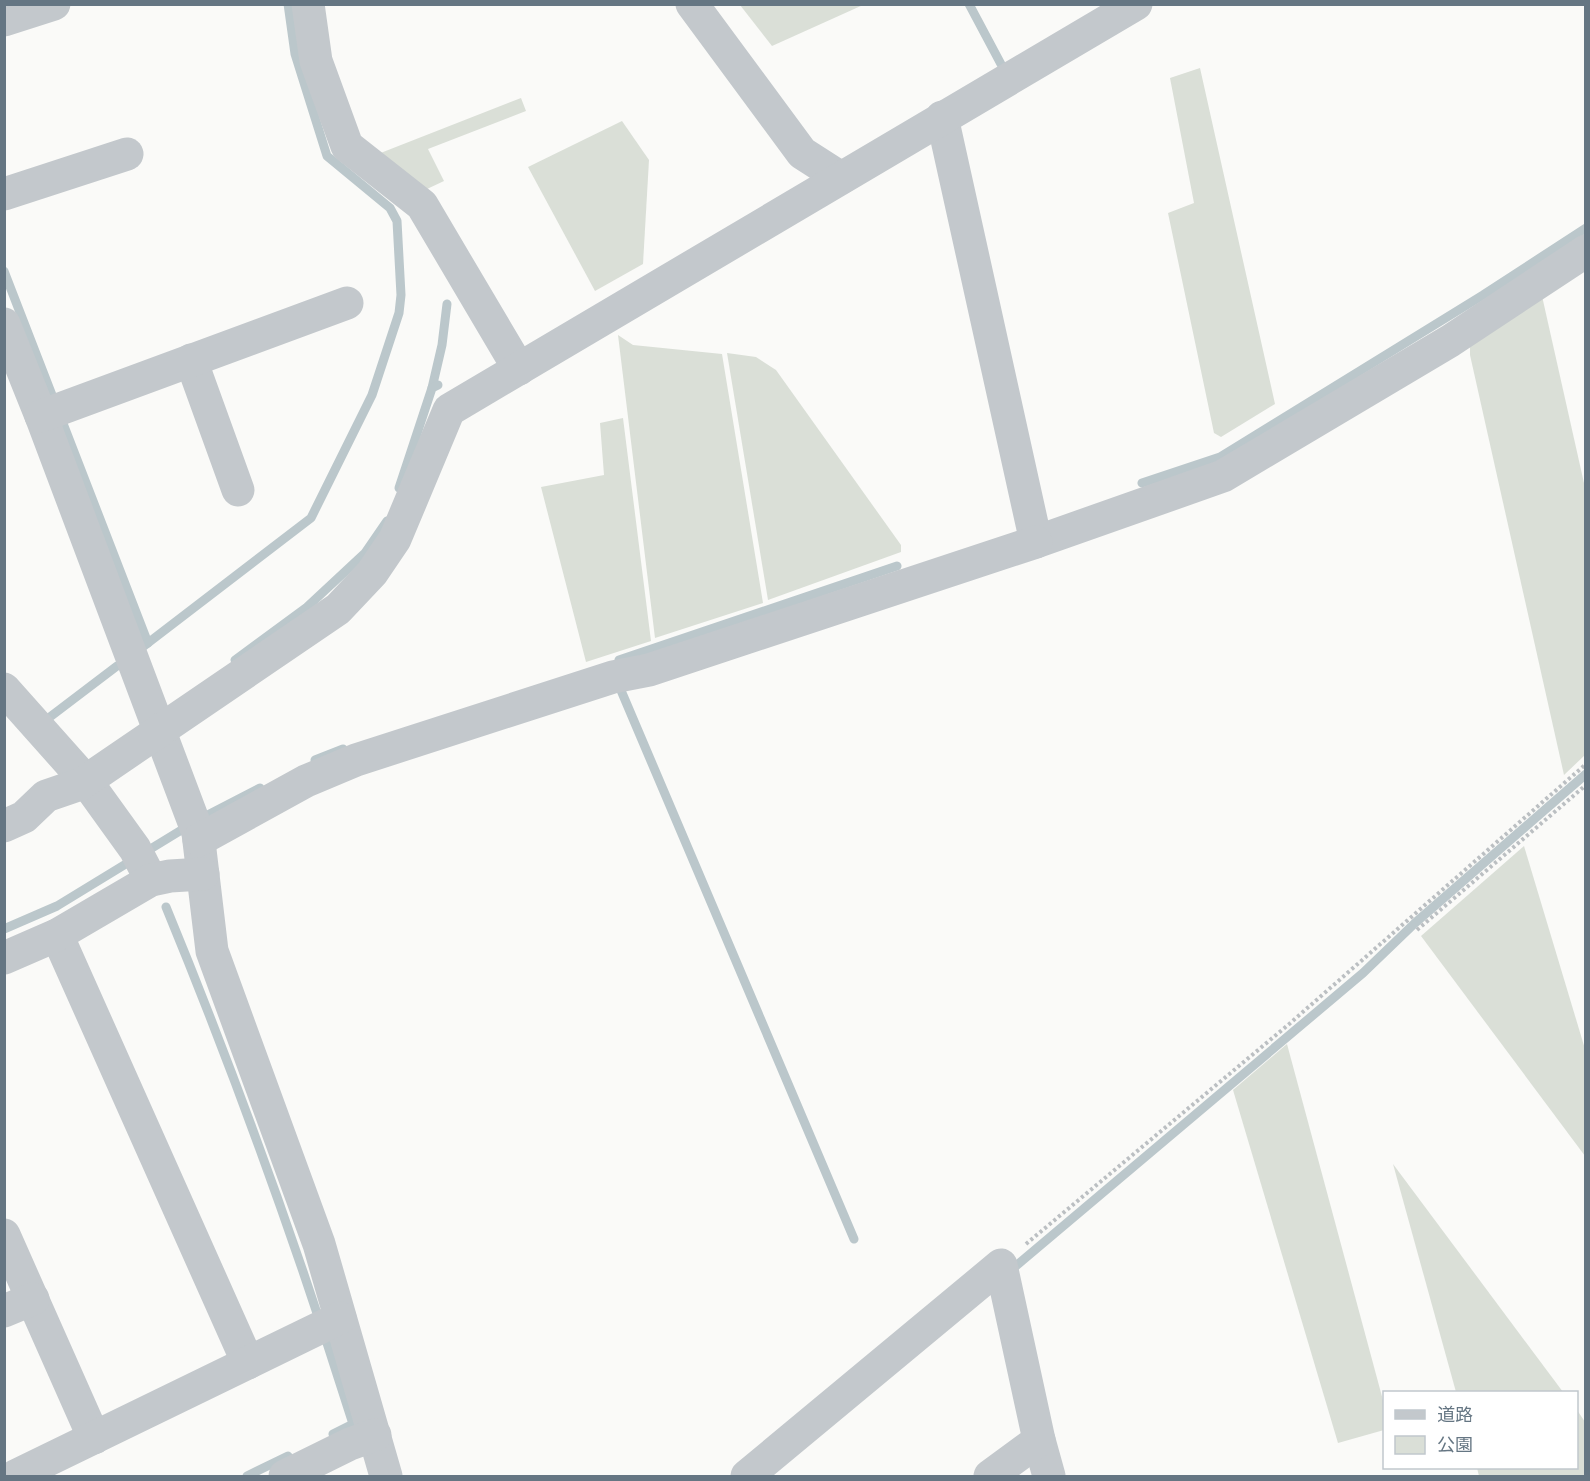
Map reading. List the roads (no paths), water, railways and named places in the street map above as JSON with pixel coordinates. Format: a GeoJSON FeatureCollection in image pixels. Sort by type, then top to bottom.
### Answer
{"type":"FeatureCollection","features":[{"type":"Feature","properties":{"kind":"street"},"geometry":{"type":"LineString","coordinates":[[4,20],[54,4]]}},
{"type":"Feature","properties":{"kind":"street"},"geometry":{"type":"LineString","coordinates":[[308,4],[316,61],[347,146],[422,205],[519,369]]}},
{"type":"Feature","properties":{"kind":"street"},"geometry":{"type":"LineString","coordinates":[[692,4],[802,153],[841,178]]}},
{"type":"Feature","properties":{"kind":"street"},"geometry":{"type":"LineString","coordinates":[[4,826],[24,817],[46,796],[159,731],[338,609],[372,573],[395,539],[449,410],[1136,4]]}},
{"type":"Feature","properties":{"kind":"street"},"geometry":{"type":"LineString","coordinates":[[942,117],[1036,542]]}},
{"type":"Feature","properties":{"kind":"street"},"geometry":{"type":"LineString","coordinates":[[4,194],[127,154]]}},
{"type":"Feature","properties":{"kind":"street"},"geometry":{"type":"LineString","coordinates":[[195,829],[356,760],[616,676],[649,670],[1036,542],[1223,476],[1450,341],[1586,251]]}},
{"type":"Feature","properties":{"kind":"street"},"geometry":{"type":"LineString","coordinates":[[52,412],[347,303]]}},
{"type":"Feature","properties":{"kind":"street"},"geometry":{"type":"LineString","coordinates":[[4,324],[52,412],[159,731],[195,829],[212,951],[319,1244],[328,1324],[363,1440],[386,1476]]}},
{"type":"Feature","properties":{"kind":"street"},"geometry":{"type":"LineString","coordinates":[[191,360],[238,490]]}},
{"type":"Feature","properties":{"kind":"street"},"geometry":{"type":"LineString","coordinates":[[4,689],[82,777],[144,865],[170,876],[203,874]]}},
{"type":"Feature","properties":{"kind":"street"},"geometry":{"type":"LineString","coordinates":[[4,958],[57,935],[144,865]]}},
{"type":"Feature","properties":{"kind":"street"},"geometry":{"type":"LineString","coordinates":[[57,935],[248,1363]]}},
{"type":"Feature","properties":{"kind":"street"},"geometry":{"type":"LineString","coordinates":[[4,1235],[19,1305],[94,1438]]}},
{"type":"Feature","properties":{"kind":"street"},"geometry":{"type":"LineString","coordinates":[[747,1476],[1001,1265],[1049,1476]]}},
{"type":"Feature","properties":{"kind":"street"},"geometry":{"type":"LineString","coordinates":[[15,1476],[328,1324]]}},
{"type":"Feature","properties":{"kind":"street"},"geometry":{"type":"LineString","coordinates":[[285,1476],[363,1440]]}},
{"type":"Feature","properties":{"kind":"street"},"geometry":{"type":"LineString","coordinates":[[990,1476],[1039,1440]]}},
{"type":"Feature","properties":{"kind":"waterway"},"geometry":{"type":"LineString","coordinates":[[144,646],[311,518],[372,395],[399,313],[401,295],[397,221],[390,208],[327,156],[295,54],[288,4]]}},
{"type":"Feature","properties":{"kind":"waterway"},"geometry":{"type":"LineString","coordinates":[[969,4],[1002,66]]}},
{"type":"Feature","properties":{"kind":"waterway"},"geometry":{"type":"LineString","coordinates":[[1142,483],[1220,457],[1483,295],[1586,228]]}},
{"type":"Feature","properties":{"kind":"waterway"},"geometry":{"type":"LineString","coordinates":[[4,271],[148,643]]}},
{"type":"Feature","properties":{"kind":"waterway"},"geometry":{"type":"LineString","coordinates":[[432,388],[442,345],[447,304]]}},
{"type":"Feature","properties":{"kind":"waterway"},"geometry":{"type":"LineString","coordinates":[[399,488],[432,388],[438,385]]}},
{"type":"Feature","properties":{"kind":"waterway"},"geometry":{"type":"LineString","coordinates":[[235,660],[307,607],[365,553],[387,521]]}},
{"type":"Feature","properties":{"kind":"waterway"},"geometry":{"type":"LineString","coordinates":[[619,660],[897,566]]}},
{"type":"Feature","properties":{"kind":"waterway"},"geometry":{"type":"LineString","coordinates":[[42,723],[117,666]]}},
{"type":"Feature","properties":{"kind":"waterway"},"geometry":{"type":"LineString","coordinates":[[617,681],[854,1239]]}},
{"type":"Feature","properties":{"kind":"waterway"},"geometry":{"type":"LineString","coordinates":[[315,760],[343,749]]}},
{"type":"Feature","properties":{"kind":"waterway"},"geometry":{"type":"LineString","coordinates":[[1011,1270],[1363,973],[1415,923],[1586,774]]}},
{"type":"Feature","properties":{"kind":"waterway"},"geometry":{"type":"LineString","coordinates":[[200,819],[260,788]]}},
{"type":"Feature","properties":{"kind":"waterway"},"geometry":{"type":"LineString","coordinates":[[4,929],[57,906],[188,826]]}},
{"type":"Feature","properties":{"kind":"waterway"},"geometry":{"type":"LineString","coordinates":[[166,907],[265,1164],[353,1424],[333,1434]]}},
{"type":"Feature","properties":{"kind":"waterway"},"geometry":{"type":"LineString","coordinates":[[247,1476],[288,1456]]}}]}
